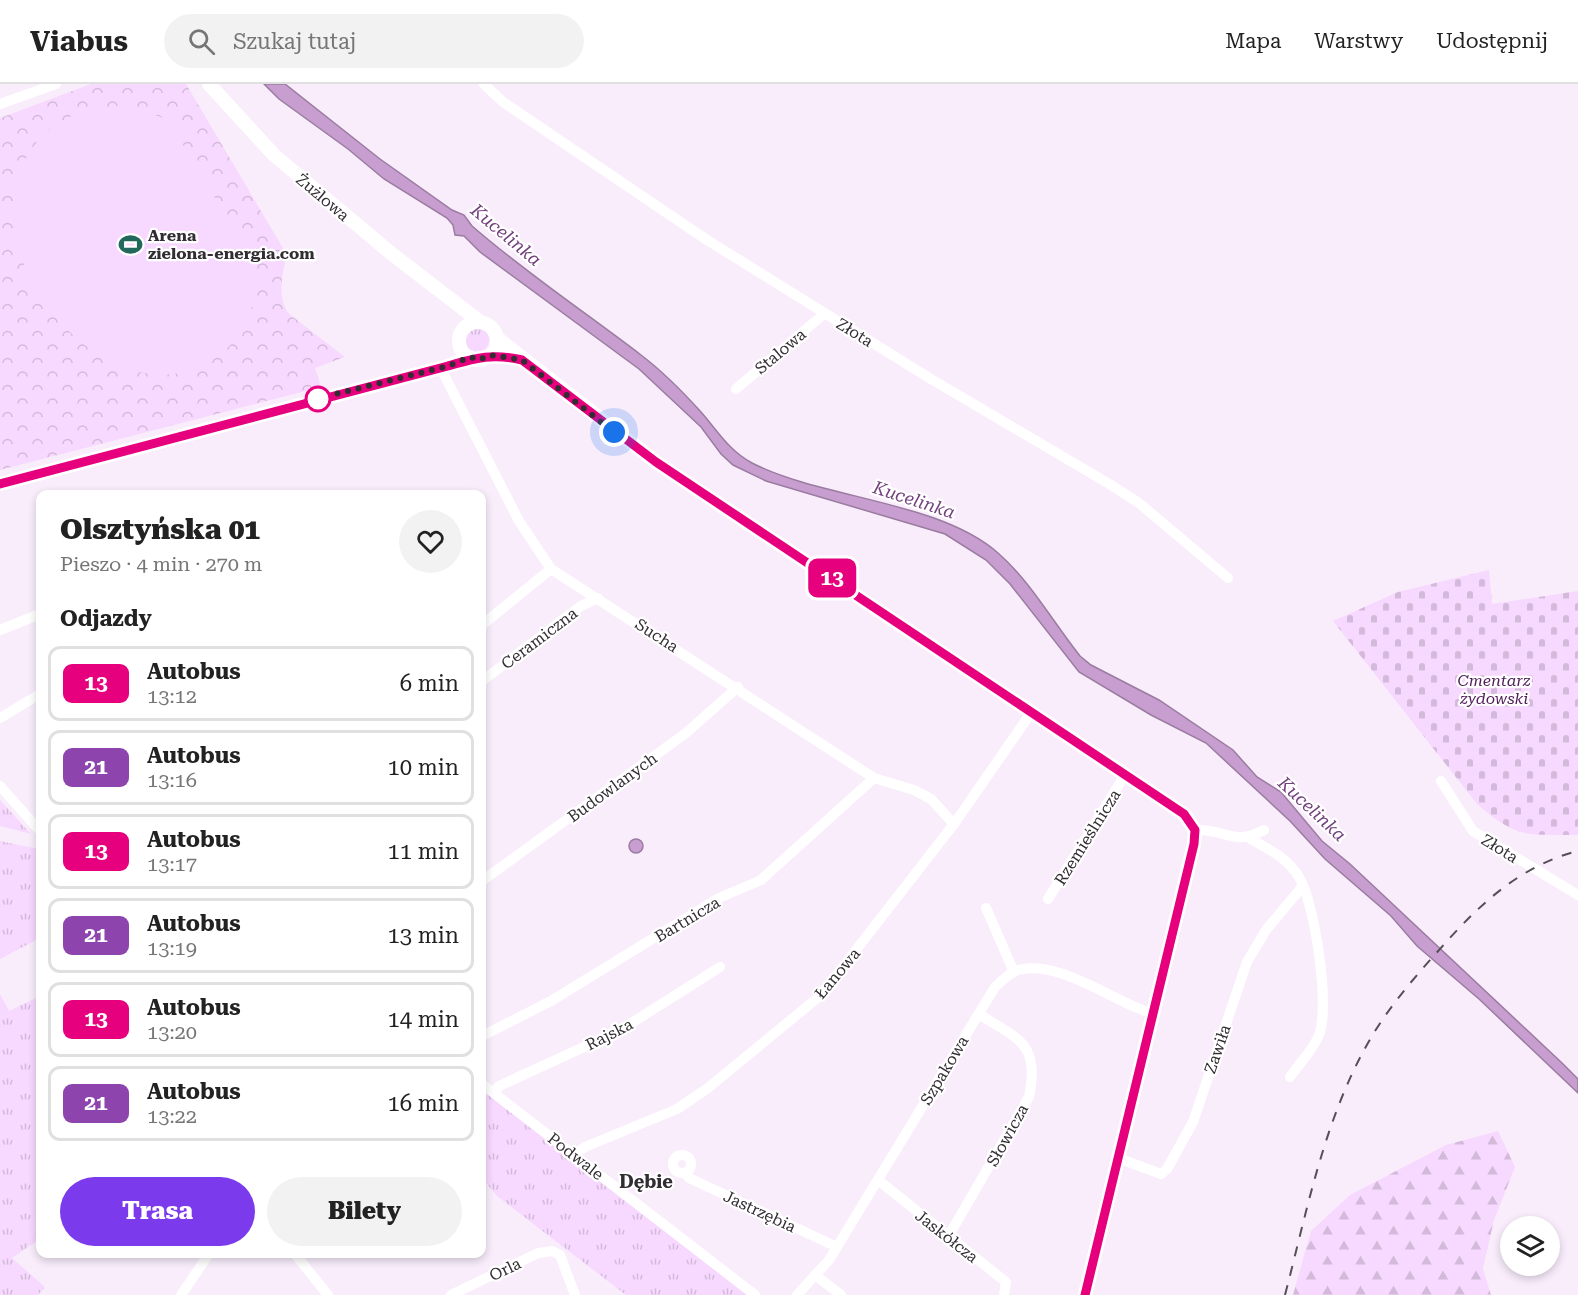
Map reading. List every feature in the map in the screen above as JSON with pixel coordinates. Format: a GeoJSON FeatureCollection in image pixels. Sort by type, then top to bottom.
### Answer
{"type":"FeatureCollection","features":[{"type":"Feature","properties":{"kind":"street"},"geometry":{"type":"LineString","coordinates":[[0,104],[56,84]]}},
{"type":"Feature","properties":{"kind":"street","name":"Żużlowa"},"geometry":{"type":"LineString","coordinates":[[209,84],[274,155],[448,299],[479,321]]}},
{"type":"Feature","properties":{"kind":"street","name":"Złota"},"geometry":{"type":"LineString","coordinates":[[484,84],[502,102],[662,210],[825,313],[1139,503],[1228,578]]}},
{"type":"Feature","properties":{"kind":"street","name":"Żużlowa"},"geometry":{"type":"LineString","coordinates":[[448,299],[462,329]]}},
{"type":"Feature","properties":{"kind":"street","name":"Stalowa"},"geometry":{"type":"LineString","coordinates":[[736,389],[825,313]]}},
{"type":"Feature","properties":{"kind":"street"},"geometry":{"type":"LineString","coordinates":[[465,352],[462,329],[479,321],[491,327],[497,338],[522,360],[656,462],[1184,814],[1195,830],[1194,844],[1151,1013],[1085,1295]]}},
{"type":"Feature","properties":{"kind":"street"},"geometry":{"type":"LineString","coordinates":[[465,352],[479,360],[490,355],[497,344],[497,338]]}},
{"type":"Feature","properties":{"kind":"street"},"geometry":{"type":"LineString","coordinates":[[0,484],[440,367],[465,352]]}},
{"type":"Feature","properties":{"kind":"street"},"geometry":{"type":"LineString","coordinates":[[490,355],[522,360]]}},
{"type":"Feature","properties":{"kind":"street","name":"Sucha"},"geometry":{"type":"LineString","coordinates":[[440,367],[519,521],[551,568],[738,687],[874,778],[914,790],[931,799],[954,824]]}},
{"type":"Feature","properties":{"kind":"street"},"geometry":{"type":"LineString","coordinates":[[486,622],[551,568]]}},
{"type":"Feature","properties":{"kind":"street","name":"Ceramiczna"},"geometry":{"type":"LineString","coordinates":[[486,678],[581,606],[598,598]]}},
{"type":"Feature","properties":{"kind":"street"},"geometry":{"type":"LineString","coordinates":[[0,630],[36,616]]}},
{"type":"Feature","properties":{"kind":"street","name":"Budowlanych"},"geometry":{"type":"LineString","coordinates":[[486,877],[686,733],[738,687]]}},
{"type":"Feature","properties":{"kind":"street"},"geometry":{"type":"LineString","coordinates":[[0,718],[36,696]]}},
{"type":"Feature","properties":{"kind":"street","name":"Łanowa"},"geometry":{"type":"LineString","coordinates":[[574,1155],[585,1147],[677,1109],[708,1088],[821,995],[954,824],[1031,713]]}},
{"type":"Feature","properties":{"kind":"street","name":"Rzemieślnicza"},"geometry":{"type":"LineString","coordinates":[[1048,899],[1125,775]]}},
{"type":"Feature","properties":{"kind":"street","name":"Bartnicza"},"geometry":{"type":"LineString","coordinates":[[486,1034],[551,1001],[719,898],[761,880],[874,778]]}},
{"type":"Feature","properties":{"kind":"street","name":"Złota"},"geometry":{"type":"LineString","coordinates":[[1441,781],[1473,831],[1578,895]]}},
{"type":"Feature","properties":{"kind":"street"},"geometry":{"type":"LineString","coordinates":[[0,786],[36,826]]}},
{"type":"Feature","properties":{"kind":"street"},"geometry":{"type":"LineString","coordinates":[[1195,830],[1206,829],[1231,838],[1249,838],[1263,830]]}},
{"type":"Feature","properties":{"kind":"street"},"geometry":{"type":"LineString","coordinates":[[1249,838],[1286,860],[1300,879],[1308,898],[1319,952],[1323,1020],[1318,1036],[1290,1077]]}},
{"type":"Feature","properties":{"kind":"street","name":"Zawiła"},"geometry":{"type":"LineString","coordinates":[[1118,1158],[1161,1174],[1167,1169],[1193,1122],[1246,962],[1266,930],[1302,887]]}},
{"type":"Feature","properties":{"kind":"street"},"geometry":{"type":"LineString","coordinates":[[986,908],[1014,972],[1039,967],[1151,1013]]}},
{"type":"Feature","properties":{"kind":"street","name":"Rajska"},"geometry":{"type":"LineString","coordinates":[[494,1093],[499,1086],[619,1031],[720,967]]}},
{"type":"Feature","properties":{"kind":"street","name":"Szpakowa"},"geometry":{"type":"LineString","coordinates":[[797,1295],[837,1247],[995,987],[1014,972]]}},
{"type":"Feature","properties":{"kind":"street","name":"Słowicza"},"geometry":{"type":"LineString","coordinates":[[948,1237],[1029,1097],[1032,1078],[1030,1054],[1024,1043],[979,1014]]}},
{"type":"Feature","properties":{"kind":"street","name":"Podwale"},"geometry":{"type":"LineString","coordinates":[[486,1087],[755,1295]]}},
{"type":"Feature","properties":{"kind":"street","name":"Jastrzębia"},"geometry":{"type":"LineString","coordinates":[[686,1172],[689,1178],[837,1247]]}},
{"type":"Feature","properties":{"kind":"street","name":"Jaskółcza"},"geometry":{"type":"LineString","coordinates":[[878,1180],[1006,1282],[1004,1295]]}},
{"type":"Feature","properties":{"kind":"street","name":"Orla"},"geometry":{"type":"LineString","coordinates":[[451,1295],[538,1253],[552,1251],[560,1255],[575,1295]]}},
{"type":"Feature","properties":{"kind":"street"},"geometry":{"type":"LineString","coordinates":[[181,1295],[206,1258]]}},
{"type":"Feature","properties":{"kind":"street"},"geometry":{"type":"LineString","coordinates":[[298,1258],[328,1295]]}},
{"type":"Feature","properties":{"kind":"street"},"geometry":{"type":"LineString","coordinates":[[815,1275],[840,1295]]}},
{"type":"Feature","properties":{"kind":"green space"},"geometry":{"type":"Polygon","coordinates":[[[91,84],[186,84],[287,255],[282,277],[282,299],[288,313],[345,357],[315,368],[321,387],[0,470],[0,118],[91,84]]]}},
{"type":"Feature","properties":{"kind":"green space","name":"Arena zielona-energia.com"},"geometry":{"type":"Polygon","coordinates":[[[128,106],[161,117],[186,138],[182,143],[227,218],[230,217],[234,224],[232,226],[246,250],[254,249],[255,293],[247,321],[231,345],[219,355],[189,371],[158,375],[127,369],[98,354],[72,333],[49,308],[31,280],[19,250],[15,220],[16,192],[22,167],[34,146],[50,129],[72,116],[98,108],[128,106]]]}},
{"type":"Feature","properties":{"kind":"green space"},"geometry":{"type":"Polygon","coordinates":[[[472,328],[482,328],[489,335],[489,345],[482,352],[472,352],[465,345],[465,335],[472,328]]]}},
{"type":"Feature","properties":{"kind":"green space","name":"Cmentarz żydowski"},"geometry":{"type":"Polygon","coordinates":[[[1489,570],[1492,604],[1578,591],[1578,835],[1523,833],[1503,824],[1477,804],[1333,621],[1398,592],[1489,570]]]}},
{"type":"Feature","properties":{"kind":"green space"},"geometry":{"type":"Polygon","coordinates":[[[0,800],[31,834],[0,826],[0,800]]]}},
{"type":"Feature","properties":{"kind":"green space"},"geometry":{"type":"Polygon","coordinates":[[[0,841],[36,849],[36,940],[0,959],[0,841]]]}},
{"type":"Feature","properties":{"kind":"green space"},"geometry":{"type":"Polygon","coordinates":[[[0,994],[9,1011],[36,998],[36,1222],[28,1247],[12,1258],[45,1287],[38,1295],[0,1295],[0,994]]]}},
{"type":"Feature","properties":{"kind":"green space"},"geometry":{"type":"Polygon","coordinates":[[[486,1093],[750,1295],[626,1295],[497,1196],[486,1183],[486,1093]]]}},
{"type":"Feature","properties":{"kind":"green space"},"geometry":{"type":"Polygon","coordinates":[[[1498,1131],[1515,1167],[1494,1220],[1483,1269],[1491,1295],[1293,1295],[1311,1231],[1350,1195],[1446,1145],[1498,1131]]]}},
{"type":"Feature","properties":{"kind":"green space"},"geometry":{"type":"Polygon","coordinates":[[[36,1222],[36,1242],[28,1247],[36,1222]]]}},
{"type":"Feature","properties":{"kind":"shaded area"},"geometry":{"type":"Polygon","coordinates":[[[264,84],[285,84],[380,159],[452,210],[464,215],[472,226],[513,260],[657,368],[744,458],[781,475],[812,485],[913,511],[945,522],[973,536],[998,553],[1031,589],[1080,656],[1091,665],[1159,700],[1233,750],[1257,777],[1281,792],[1322,841],[1350,864],[1578,1079],[1578,1093],[1479,999],[1417,946],[1391,916],[1325,859],[1290,821],[1206,743],[1151,715],[1079,672],[1010,584],[986,560],[945,534],[766,481],[733,465],[721,454],[701,427],[639,369],[480,252],[464,236],[455,235],[453,225],[447,218],[384,179],[348,149],[279,99],[264,84]]]}},
{"type":"Feature","properties":{"kind":"shaded area"},"geometry":{"type":"Polygon","coordinates":[[[633,839],[639,839],[643,846],[639,853],[633,853],[629,849],[629,843],[633,839]]]}},
{"type":"Feature","properties":{"kind":"railway"},"geometry":{"type":"LineString","coordinates":[[1285,1295],[1310,1195],[1330,1129],[1356,1066],[1380,1023],[1398,998],[1476,911],[1523,874],[1578,851]]}},
{"type":"Feature","properties":{"kind":"bus line","name":"13"},"geometry":{"type":"LineString","coordinates":[[0,484],[448,366],[470,357],[479,360],[496,354],[522,360],[628,443],[1184,814],[1195,830],[1194,844],[1151,1013],[1085,1295]]}},
{"type":"Feature","properties":{"kind":"place","name":"Arena zielona-energia.com"},"geometry":{"type":"Point","coordinates":[130,244]}},
{"type":"Feature","properties":{"kind":"district","name":"Dębie"},"geometry":{"type":"Point","coordinates":[646,1182]}},
{"type":"Feature","properties":{"kind":"route"},"geometry":{"type":"LineString","coordinates":[[318,399],[312,400],[448,366],[470,357],[479,360],[496,354],[522,360],[614,432]]}},
{"type":"Feature","properties":{"kind":"water label","name":"Kucelinka"},"geometry":{"type":"Point","coordinates":[506,235]}},
{"type":"Feature","properties":{"kind":"water label","name":"Kucelinka"},"geometry":{"type":"Point","coordinates":[914,500]}},
{"type":"Feature","properties":{"kind":"water label","name":"Kucelinka"},"geometry":{"type":"Point","coordinates":[1312,809]}}]}
